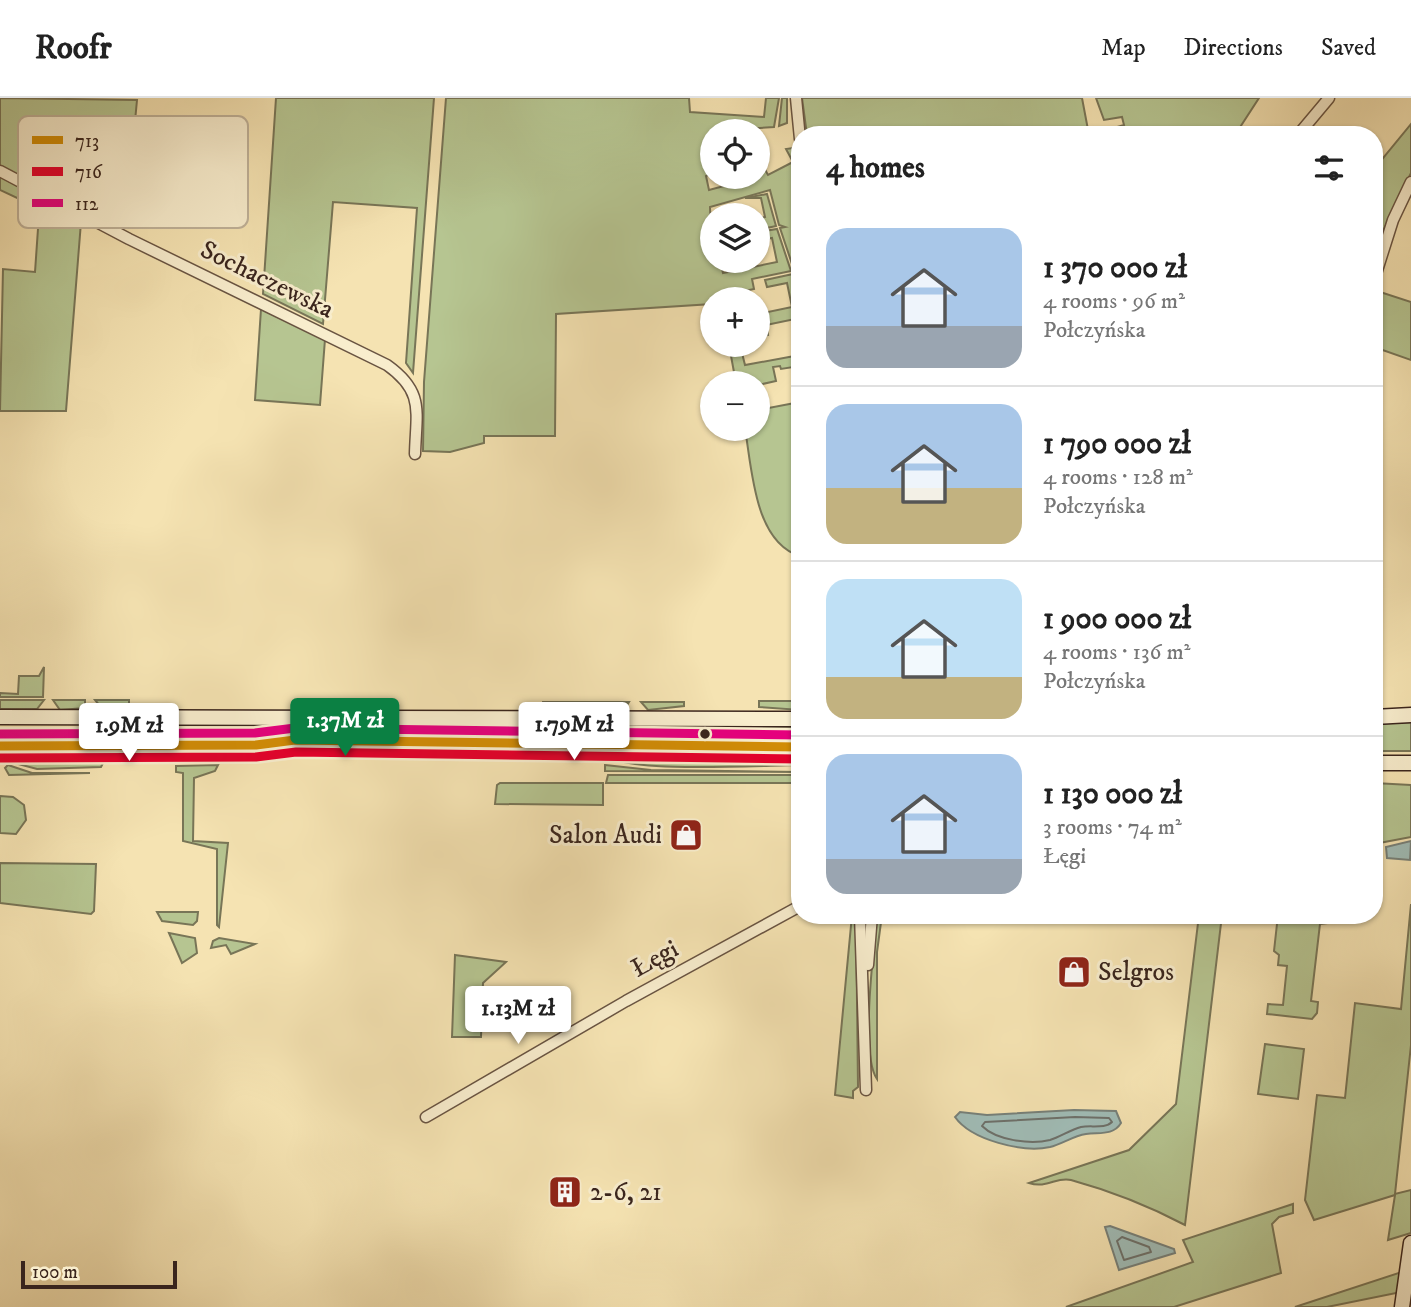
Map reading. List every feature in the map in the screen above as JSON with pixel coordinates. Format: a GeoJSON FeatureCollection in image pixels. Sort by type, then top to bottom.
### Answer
{"type":"FeatureCollection","features":[{"type":"Feature","properties":{"kind":"main road"},"geometry":{"type":"LineString","coordinates":[[1383,717],[1411,715]]}},
{"type":"Feature","properties":{"kind":"main road"},"geometry":{"type":"LineString","coordinates":[[0,717],[791,719]]}},
{"type":"Feature","properties":{"kind":"main road"},"geometry":{"type":"LineString","coordinates":[[0,746],[256,745],[295,740],[346,740],[791,747]]}},
{"type":"Feature","properties":{"kind":"main road"},"geometry":{"type":"LineString","coordinates":[[1383,763],[1411,764]]}},
{"type":"Feature","properties":{"kind":"main road"},"geometry":{"type":"LineString","coordinates":[[1402,1307],[1411,1243]]}},
{"type":"Feature","properties":{"kind":"street"},"geometry":{"type":"LineString","coordinates":[[796,98],[799,126]]}},
{"type":"Feature","properties":{"kind":"street"},"geometry":{"type":"LineString","coordinates":[[1306,126],[1329,98]]}},
{"type":"Feature","properties":{"kind":"street","name":"Sochaczewska"},"geometry":{"type":"LineString","coordinates":[[0,170],[18,180]]}},
{"type":"Feature","properties":{"kind":"street"},"geometry":{"type":"LineString","coordinates":[[1383,252],[1393,220],[1411,182]]}},
{"type":"Feature","properties":{"kind":"street","name":"Sochaczewska"},"geometry":{"type":"LineString","coordinates":[[108,228],[387,365],[403,378],[417,401],[415,454]]}},
{"type":"Feature","properties":{"kind":"street","name":"Łęgi"},"geometry":{"type":"LineString","coordinates":[[426,1117],[626,1001],[791,911]]}},
{"type":"Feature","properties":{"kind":"street"},"geometry":{"type":"LineString","coordinates":[[860,924],[866,1090]]}},
{"type":"Feature","properties":{"kind":"street"},"geometry":{"type":"LineString","coordinates":[[865,1007],[871,924]]}},
{"type":"Feature","properties":{"kind":"green space"},"geometry":{"type":"Polygon","coordinates":[[[0,98],[137,100],[135,116],[18,116],[18,176],[0,166],[0,98]]]}},
{"type":"Feature","properties":{"kind":"green space"},"geometry":{"type":"Polygon","coordinates":[[[276,98],[434,98],[413,373],[406,363],[417,208],[333,202],[323,324],[263,294],[276,98]]]}},
{"type":"Feature","properties":{"kind":"green space"},"geometry":{"type":"Polygon","coordinates":[[[446,98],[689,98],[690,112],[764,117],[766,98],[779,98],[774,127],[770,127],[770,119],[700,119],[700,189],[770,189],[770,174],[791,163],[791,261],[780,228],[785,227],[779,225],[770,190],[724,203],[700,203],[700,273],[770,273],[770,263],[777,262],[770,230],[777,229],[791,271],[752,279],[754,287],[700,287],[700,305],[556,314],[555,436],[484,436],[484,443],[450,452],[423,451],[424,382],[446,98]]]}},
{"type":"Feature","properties":{"kind":"green space"},"geometry":{"type":"Polygon","coordinates":[[[782,98],[787,98],[787,123],[779,126],[782,98]]]}},
{"type":"Feature","properties":{"kind":"green space"},"geometry":{"type":"Polygon","coordinates":[[[802,98],[1082,98],[1087,126],[806,126],[802,98]]]}},
{"type":"Feature","properties":{"kind":"green space"},"geometry":{"type":"Polygon","coordinates":[[[1096,98],[1259,98],[1241,126],[1121,126],[1124,125],[1122,117],[1104,120],[1096,98]]]}},
{"type":"Feature","properties":{"kind":"green space"},"geometry":{"type":"Polygon","coordinates":[[[1411,124],[1411,173],[1383,231],[1383,158],[1411,124]]]}},
{"type":"Feature","properties":{"kind":"green space"},"geometry":{"type":"Polygon","coordinates":[[[0,176],[18,186],[18,198],[0,190],[0,176]]]}},
{"type":"Feature","properties":{"kind":"green space"},"geometry":{"type":"Polygon","coordinates":[[[767,194],[770,203],[762,203],[761,198],[745,198],[767,194]]]}},
{"type":"Feature","properties":{"kind":"green space"},"geometry":{"type":"Polygon","coordinates":[[[770,205],[776,226],[770,227],[770,205]]]}},
{"type":"Feature","properties":{"kind":"green space"},"geometry":{"type":"Polygon","coordinates":[[[38,228],[81,228],[66,411],[0,411],[3,269],[35,272],[38,228]]]}},
{"type":"Feature","properties":{"kind":"green space"},"geometry":{"type":"Polygon","coordinates":[[[791,274],[791,302],[787,283],[767,287],[765,280],[791,274]]]}},
{"type":"Feature","properties":{"kind":"green space"},"geometry":{"type":"Polygon","coordinates":[[[1383,293],[1411,302],[1411,360],[1383,350],[1383,293]]]}},
{"type":"Feature","properties":{"kind":"green space"},"geometry":{"type":"Polygon","coordinates":[[[791,307],[791,320],[770,324],[770,312],[791,307]]]}},
{"type":"Feature","properties":{"kind":"green space"},"geometry":{"type":"Polygon","coordinates":[[[261,309],[325,339],[320,405],[255,400],[261,309]]]}},
{"type":"Feature","properties":{"kind":"green space"},"geometry":{"type":"Polygon","coordinates":[[[731,357],[743,357],[745,365],[791,357],[791,367],[773,367],[776,381],[770,382],[770,371],[734,371],[731,357]]]}},
{"type":"Feature","properties":{"kind":"green space"},"geometry":{"type":"Polygon","coordinates":[[[791,404],[791,551],[773,536],[764,520],[753,483],[747,441],[770,441],[770,408],[791,404]]]}},
{"type":"Feature","properties":{"kind":"green space"},"geometry":{"type":"Polygon","coordinates":[[[44,667],[43,697],[0,697],[0,693],[18,694],[19,676],[39,676],[44,667]]]}},
{"type":"Feature","properties":{"kind":"green space"},"geometry":{"type":"Polygon","coordinates":[[[0,700],[44,700],[37,709],[0,709],[0,700]]]}},
{"type":"Feature","properties":{"kind":"green space"},"geometry":{"type":"Polygon","coordinates":[[[53,700],[85,700],[85,708],[60,710],[53,700]]]}},
{"type":"Feature","properties":{"kind":"green space"},"geometry":{"type":"Polygon","coordinates":[[[95,700],[129,700],[129,708],[104,711],[95,700]]]}},
{"type":"Feature","properties":{"kind":"green space"},"geometry":{"type":"Polygon","coordinates":[[[759,701],[791,701],[791,709],[759,707],[759,701]]]}},
{"type":"Feature","properties":{"kind":"green space"},"geometry":{"type":"Polygon","coordinates":[[[543,702],[629,702],[624,710],[542,707],[543,702]]]}},
{"type":"Feature","properties":{"kind":"green space"},"geometry":{"type":"Polygon","coordinates":[[[641,702],[684,702],[684,706],[648,710],[641,702]]]}},
{"type":"Feature","properties":{"kind":"green space"},"geometry":{"type":"Polygon","coordinates":[[[1411,722],[1411,751],[1383,751],[1383,724],[1411,722]]]}},
{"type":"Feature","properties":{"kind":"green space"},"geometry":{"type":"Polygon","coordinates":[[[101,727],[169,727],[171,731],[152,737],[0,737],[0,733],[101,727]]]}},
{"type":"Feature","properties":{"kind":"green space"},"geometry":{"type":"Polygon","coordinates":[[[596,728],[791,728],[791,737],[596,737],[596,728]]]}},
{"type":"Feature","properties":{"kind":"green space"},"geometry":{"type":"Polygon","coordinates":[[[606,755],[672,760],[791,761],[791,765],[667,767],[618,761],[606,755]]]}},
{"type":"Feature","properties":{"kind":"green space"},"geometry":{"type":"Polygon","coordinates":[[[26,756],[102,756],[105,759],[101,767],[37,769],[11,762],[26,756]]]}},
{"type":"Feature","properties":{"kind":"green space"},"geometry":{"type":"Polygon","coordinates":[[[8,765],[32,773],[90,773],[9,775],[5,768],[8,765]]]}},
{"type":"Feature","properties":{"kind":"green space"},"geometry":{"type":"Polygon","coordinates":[[[218,765],[215,771],[194,778],[193,841],[228,843],[219,927],[217,849],[183,841],[183,773],[176,772],[176,766],[218,765]]]}},
{"type":"Feature","properties":{"kind":"green space"},"geometry":{"type":"Polygon","coordinates":[[[605,765],[651,770],[791,772],[605,771],[605,765]]]}},
{"type":"Feature","properties":{"kind":"green space"},"geometry":{"type":"Polygon","coordinates":[[[608,775],[791,775],[791,783],[606,783],[608,775]]]}},
{"type":"Feature","properties":{"kind":"green space"},"geometry":{"type":"Polygon","coordinates":[[[603,783],[603,805],[495,804],[497,785],[603,783]]]}},
{"type":"Feature","properties":{"kind":"green space"},"geometry":{"type":"Polygon","coordinates":[[[1383,783],[1411,785],[1411,837],[1383,842],[1383,783]]]}},
{"type":"Feature","properties":{"kind":"green space"},"geometry":{"type":"Polygon","coordinates":[[[0,796],[13,797],[24,805],[26,820],[16,834],[0,833],[0,796]]]}},
{"type":"Feature","properties":{"kind":"green space"},"geometry":{"type":"Polygon","coordinates":[[[0,863],[96,864],[94,911],[91,914],[0,903],[0,863]]]}},
{"type":"Feature","properties":{"kind":"green space"},"geometry":{"type":"Polygon","coordinates":[[[1411,904],[1411,1045],[1395,1194],[1411,1190],[1411,1233],[1388,1240],[1395,1195],[1314,1220],[1305,1200],[1317,1095],[1345,1098],[1355,1003],[1401,1009],[1411,904]]]}},
{"type":"Feature","properties":{"kind":"green space"},"geometry":{"type":"Polygon","coordinates":[[[157,912],[198,912],[197,921],[193,925],[162,921],[157,912]]]}},
{"type":"Feature","properties":{"kind":"green space"},"geometry":{"type":"Polygon","coordinates":[[[851,924],[856,924],[858,1087],[853,1091],[853,1098],[835,1095],[851,924]]]}},
{"type":"Feature","properties":{"kind":"green space"},"geometry":{"type":"Polygon","coordinates":[[[876,924],[881,924],[877,952],[877,1079],[869,1048],[871,975],[876,924]]]}},
{"type":"Feature","properties":{"kind":"green space"},"geometry":{"type":"Polygon","coordinates":[[[1198,924],[1221,924],[1185,1225],[1130,1200],[1071,1180],[1029,1183],[1129,1150],[1176,1104],[1198,924]]]}},
{"type":"Feature","properties":{"kind":"green space"},"geometry":{"type":"Polygon","coordinates":[[[1277,924],[1320,924],[1311,1001],[1318,1002],[1317,1013],[1312,1019],[1267,1014],[1268,1004],[1283,1005],[1287,966],[1278,965],[1279,955],[1274,951],[1277,924]]]}},
{"type":"Feature","properties":{"kind":"green space"},"geometry":{"type":"Polygon","coordinates":[[[169,933],[195,938],[197,953],[182,963],[169,933]]]}},
{"type":"Feature","properties":{"kind":"green space"},"geometry":{"type":"Polygon","coordinates":[[[219,938],[255,944],[231,954],[226,945],[211,948],[213,941],[219,938]]]}},
{"type":"Feature","properties":{"kind":"green space"},"geometry":{"type":"Polygon","coordinates":[[[455,955],[506,962],[483,983],[481,1037],[452,1037],[455,955]]]}},
{"type":"Feature","properties":{"kind":"green space"},"geometry":{"type":"Polygon","coordinates":[[[1265,1044],[1304,1049],[1298,1099],[1258,1094],[1265,1044]]]}},
{"type":"Feature","properties":{"kind":"green space"},"geometry":{"type":"Polygon","coordinates":[[[1293,1204],[1293,1213],[1279,1217],[1272,1224],[1281,1273],[1174,1307],[1066,1307],[1193,1262],[1183,1240],[1293,1204]]]}},
{"type":"Feature","properties":{"kind":"green space"},"geometry":{"type":"Polygon","coordinates":[[[1411,1269],[1411,1290],[1327,1307],[1295,1307],[1411,1269]]]}},
{"type":"Feature","properties":{"kind":"water"},"geometry":{"type":"Polygon","coordinates":[[[1411,841],[1410,860],[1387,858],[1386,847],[1411,841]]]}},
{"type":"Feature","properties":{"kind":"water"},"geometry":{"type":"Polygon","coordinates":[[[1074,1110],[1116,1111],[1121,1123],[1110,1132],[1081,1135],[1050,1147],[1026,1148],[985,1138],[955,1117],[960,1112],[987,1115],[1074,1110]]]}},
{"type":"Feature","properties":{"kind":"water"},"geometry":{"type":"Polygon","coordinates":[[[1110,1226],[1174,1249],[1175,1253],[1119,1270],[1105,1227],[1110,1226]]]}},
{"type":"Feature","properties":{"kind":"transit line","name":"112"},"geometry":{"type":"LineString","coordinates":[[0,734],[255,733],[295,728],[791,735]]}},
{"type":"Feature","properties":{"kind":"transit line","name":"713"},"geometry":{"type":"LineString","coordinates":[[0,746],[256,745],[295,740],[791,747]]}},
{"type":"Feature","properties":{"kind":"transit line","name":"716"},"geometry":{"type":"LineString","coordinates":[[0,758],[256,757],[296,752],[791,759]]}},
{"type":"Feature","properties":{"kind":"place","name":"Salon Audi"},"geometry":{"type":"Point","coordinates":[686,835]}},
{"type":"Feature","properties":{"kind":"place","name":"Selgros"},"geometry":{"type":"Point","coordinates":[1074,972]}},
{"type":"Feature","properties":{"kind":"place","name":"2-6, 21"},"geometry":{"type":"Point","coordinates":[565,1192]}}]}
